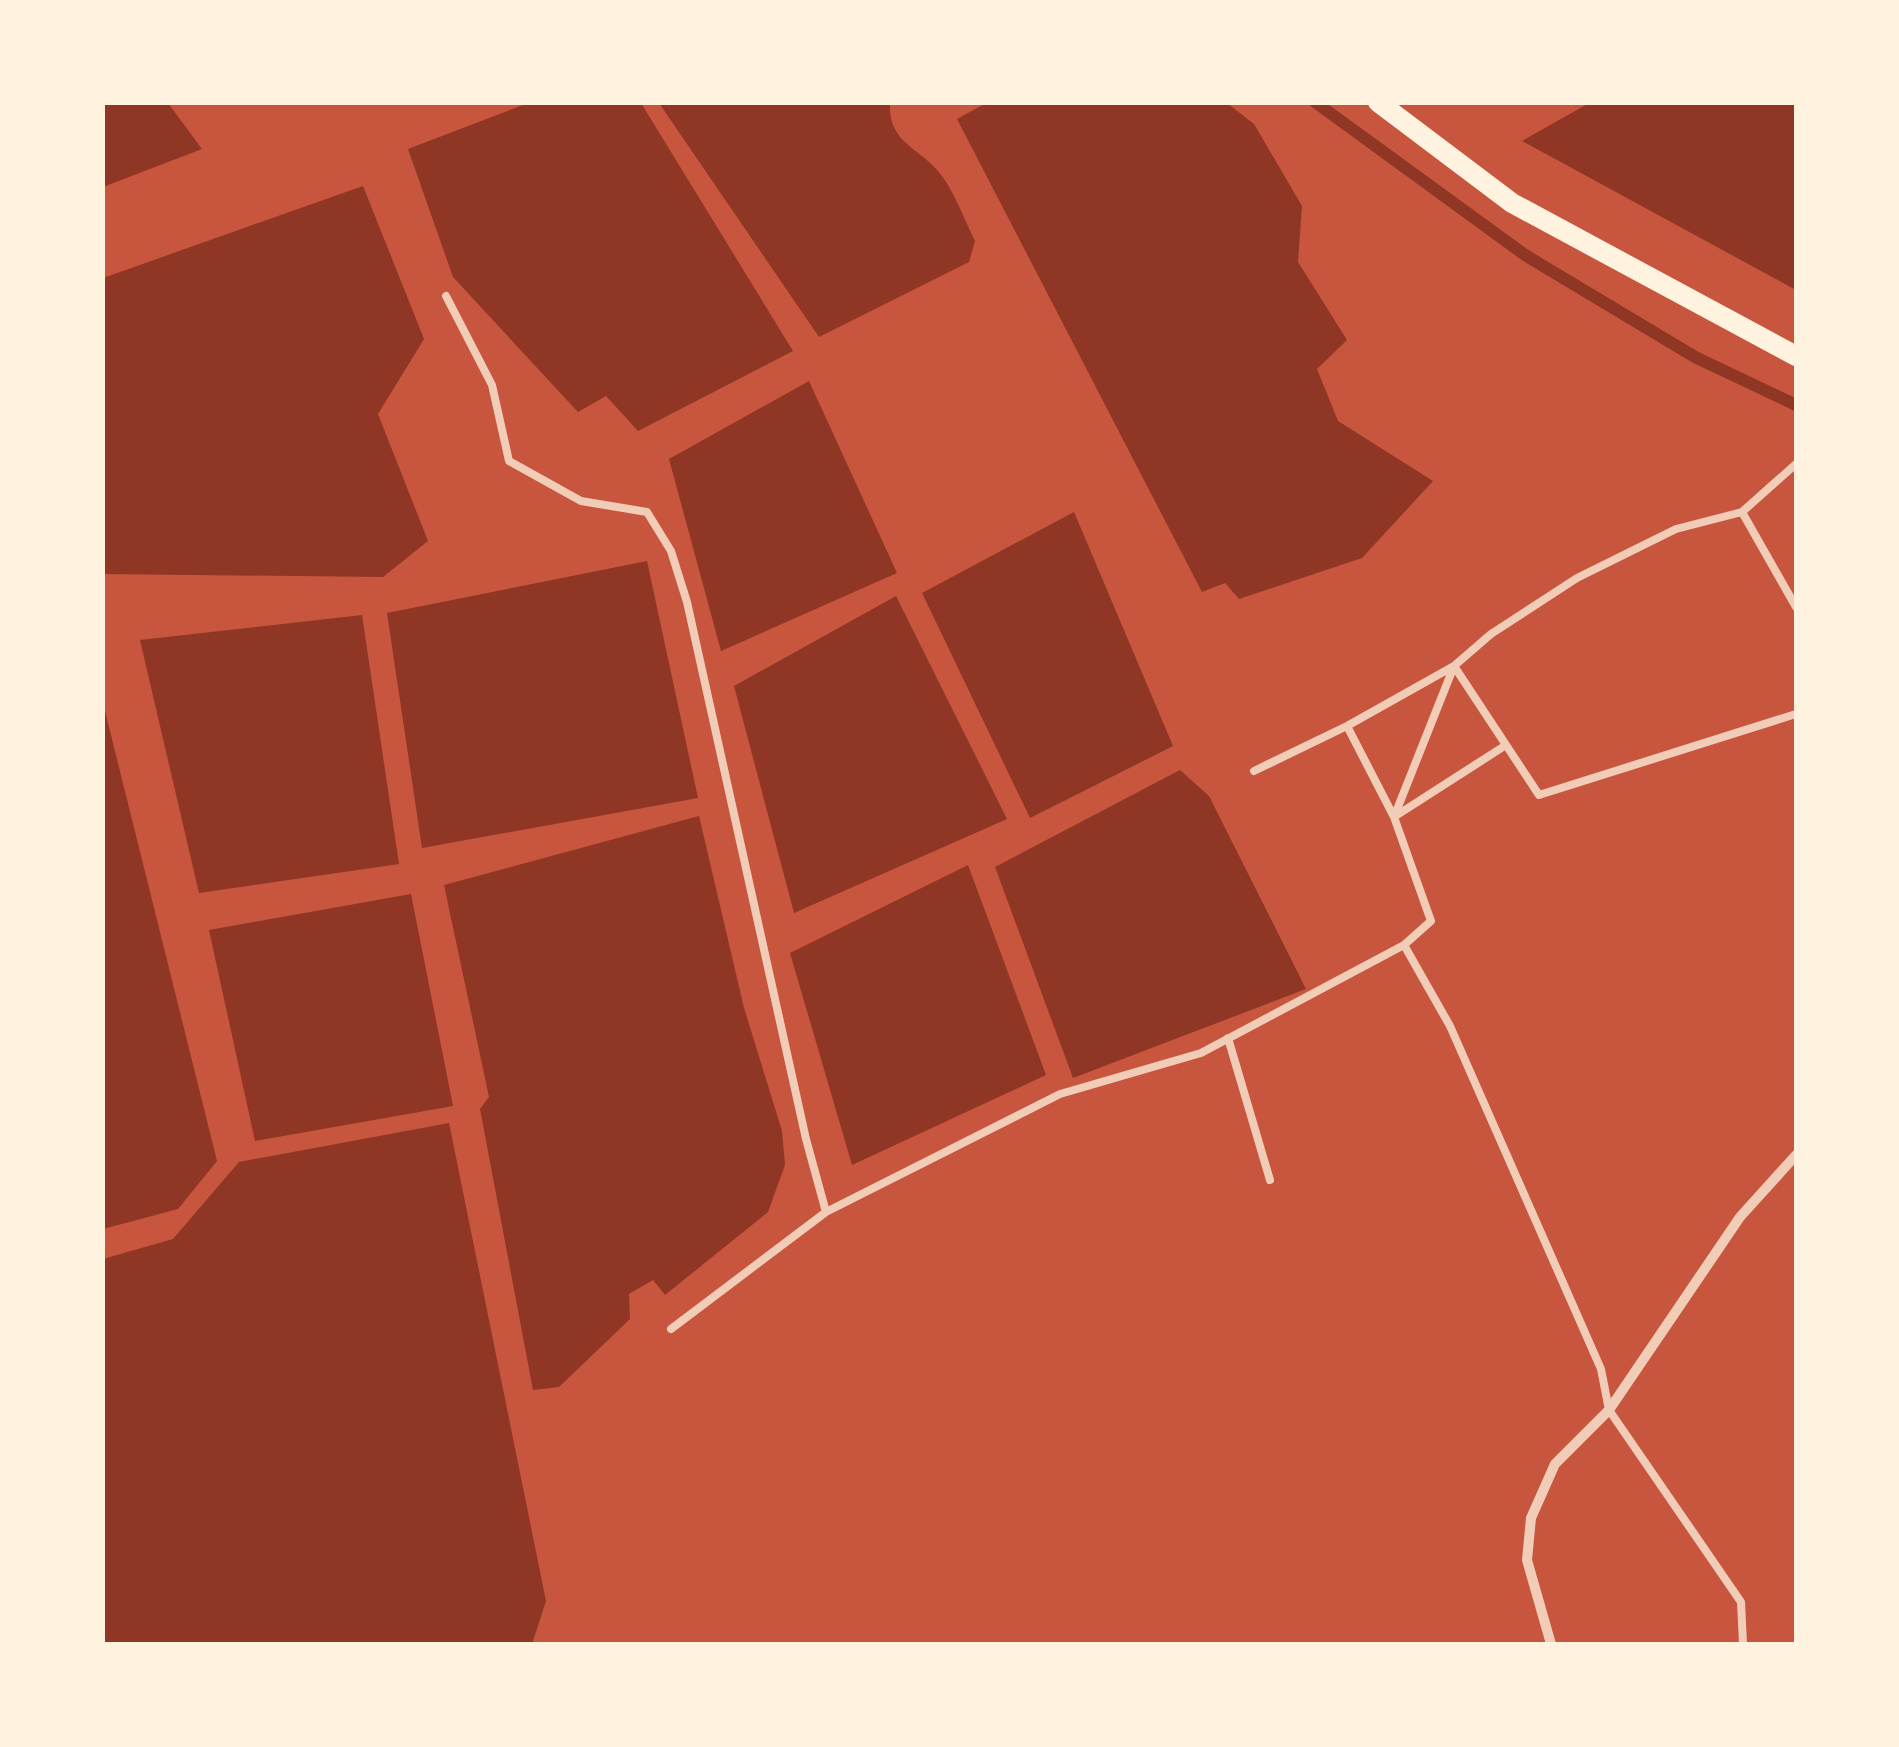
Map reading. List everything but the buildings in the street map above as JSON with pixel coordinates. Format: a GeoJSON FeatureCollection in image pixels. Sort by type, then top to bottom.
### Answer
{"type":"FeatureCollection","features":[{"type":"Feature","properties":{"kind":"main road"},"geometry":{"type":"LineString","coordinates":[[1378,102],[1512,203],[1796,356]]}},
{"type":"Feature","properties":{"kind":"street"},"geometry":{"type":"LineString","coordinates":[[1551,1644],[1527,1560],[1530,1518],[1555,1464],[1610,1410],[1740,1217],[1796,1155]]}},
{"type":"Feature","properties":{"kind":"lane"},"geometry":{"type":"LineString","coordinates":[[446,296],[492,385],[509,460],[581,501],[647,512],[670,551],[687,602],[806,1139],[826,1212]]}},
{"type":"Feature","properties":{"kind":"lane"},"geometry":{"type":"LineString","coordinates":[[1254,771],[1347,726],[1454,666],[1492,634],[1577,578],[1676,529],[1742,512],[1796,464]]}},
{"type":"Feature","properties":{"kind":"lane"},"geometry":{"type":"LineString","coordinates":[[1742,512],[1796,606]]}},
{"type":"Feature","properties":{"kind":"lane"},"geometry":{"type":"LineString","coordinates":[[1454,666],[1539,795],[1796,714]]}},
{"type":"Feature","properties":{"kind":"lane"},"geometry":{"type":"LineString","coordinates":[[1394,817],[1454,666]]}},
{"type":"Feature","properties":{"kind":"lane"},"geometry":{"type":"LineString","coordinates":[[671,1329],[826,1212],[1060,1094],[1201,1053],[1404,945],[1430,921],[1394,817],[1347,726]]}},
{"type":"Feature","properties":{"kind":"lane"},"geometry":{"type":"LineString","coordinates":[[1394,817],[1506,745]]}},
{"type":"Feature","properties":{"kind":"lane"},"geometry":{"type":"LineString","coordinates":[[1404,945],[1450,1026],[1474,1080],[1601,1369],[1610,1410],[1741,1602],[1743,1644]]}},
{"type":"Feature","properties":{"kind":"lane"},"geometry":{"type":"LineString","coordinates":[[1228,1038],[1270,1180]]}},
{"type":"Feature","properties":{"kind":"shaded area"},"geometry":{"type":"Polygon","coordinates":[[[103,102],[168,103],[202,149],[103,187],[103,102]]]}},
{"type":"Feature","properties":{"kind":"shaded area"},"geometry":{"type":"Polygon","coordinates":[[[1591,102],[1796,103],[1796,290],[1522,141],[1591,102]]]}},
{"type":"Feature","properties":{"kind":"shaded area"},"geometry":{"type":"Polygon","coordinates":[[[528,103],[641,103],[793,351],[638,431],[606,396],[578,412],[453,277],[408,149],[528,103]]]}},
{"type":"Feature","properties":{"kind":"shaded area"},"geometry":{"type":"Polygon","coordinates":[[[659,103],[890,103],[899,135],[938,171],[954,196],[975,241],[969,262],[819,337],[659,103]]]}},
{"type":"Feature","properties":{"kind":"shaded area"},"geometry":{"type":"Polygon","coordinates":[[[986,103],[1227,103],[1254,124],[1302,206],[1298,262],[1347,340],[1317,369],[1338,421],[1433,481],[1362,558],[1239,599],[1225,583],[1202,592],[957,119],[986,103]]]}},
{"type":"Feature","properties":{"kind":"shaded area"},"geometry":{"type":"Polygon","coordinates":[[[363,186],[424,339],[378,414],[428,541],[383,577],[103,574],[103,278],[363,186]]]}},
{"type":"Feature","properties":{"kind":"shaded area"},"geometry":{"type":"Polygon","coordinates":[[[809,381],[897,573],[721,651],[669,459],[809,381]]]}},
{"type":"Feature","properties":{"kind":"shaded area"},"geometry":{"type":"Polygon","coordinates":[[[1074,512],[1173,746],[1030,818],[922,593],[1074,512]]]}},
{"type":"Feature","properties":{"kind":"shaded area"},"geometry":{"type":"Polygon","coordinates":[[[647,561],[698,798],[422,848],[387,613],[647,561]]]}},
{"type":"Feature","properties":{"kind":"shaded area"},"geometry":{"type":"Polygon","coordinates":[[[896,596],[1007,819],[794,913],[734,686],[896,596]]]}},
{"type":"Feature","properties":{"kind":"shaded area"},"geometry":{"type":"Polygon","coordinates":[[[362,615],[399,864],[199,893],[140,640],[362,615]]]}},
{"type":"Feature","properties":{"kind":"shaded area"},"geometry":{"type":"Polygon","coordinates":[[[103,703],[217,1161],[178,1209],[103,1229],[103,703]]]}},
{"type":"Feature","properties":{"kind":"shaded area"},"geometry":{"type":"Polygon","coordinates":[[[1180,770],[1209,796],[1306,989],[1073,1078],[995,867],[1180,770]]]}},
{"type":"Feature","properties":{"kind":"shaded area"},"geometry":{"type":"Polygon","coordinates":[[[699,816],[744,1008],[782,1131],[785,1165],[768,1212],[665,1295],[653,1280],[629,1294],[630,1319],[559,1387],[533,1390],[480,1109],[489,1097],[444,885],[699,816]]]}},
{"type":"Feature","properties":{"kind":"shaded area"},"geometry":{"type":"Polygon","coordinates":[[[968,865],[1046,1075],[852,1165],[790,953],[968,865]]]}},
{"type":"Feature","properties":{"kind":"shaded area"},"geometry":{"type":"Polygon","coordinates":[[[411,894],[453,1106],[255,1141],[209,930],[411,894]]]}},
{"type":"Feature","properties":{"kind":"shaded area"},"geometry":{"type":"Polygon","coordinates":[[[449,1123],[546,1601],[532,1644],[103,1644],[103,1259],[173,1239],[239,1162],[449,1123]]]}},
{"type":"Feature","properties":{"kind":"waterway"},"geometry":{"type":"LineString","coordinates":[[1315,102],[1525,255],[1695,357],[1796,405]]}}]}
